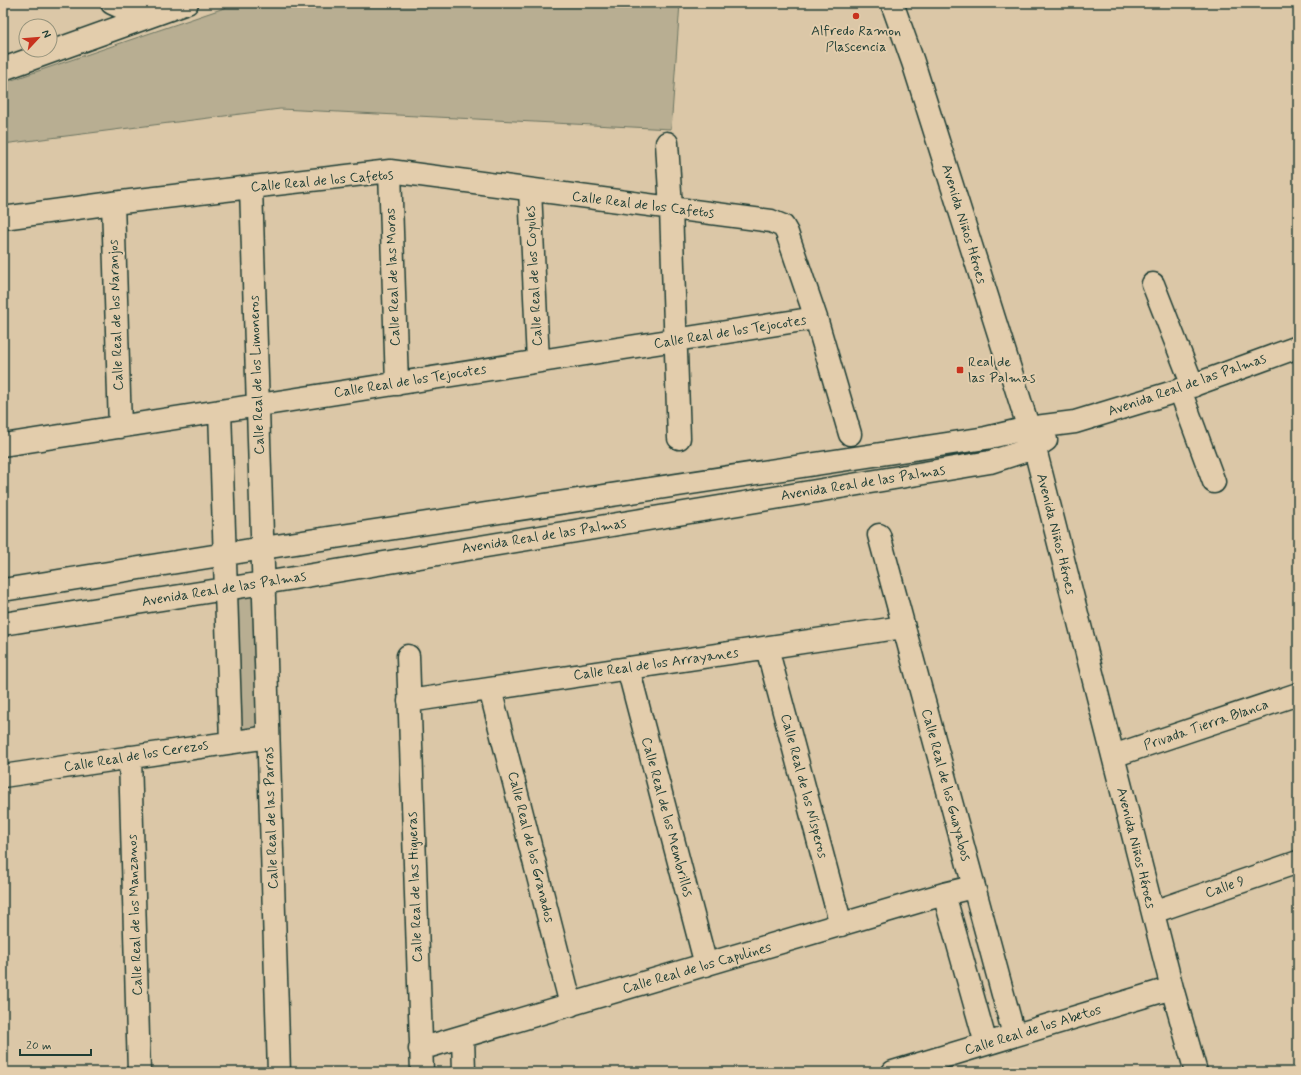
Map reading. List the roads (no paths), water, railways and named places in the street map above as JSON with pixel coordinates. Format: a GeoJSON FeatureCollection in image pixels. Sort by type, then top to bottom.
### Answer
{"type":"FeatureCollection","features":[{"type":"Feature","properties":{"kind":"street"},"geometry":{"type":"LineString","coordinates":[[112,3],[145,18]]}},
{"type":"Feature","properties":{"kind":"street"},"geometry":{"type":"LineString","coordinates":[[3,69],[187,3]]}},
{"type":"Feature","properties":{"kind":"street","name":"Avenida Niños Héroes"},"geometry":{"type":"LineString","coordinates":[[892,3],[913,62],[1031,438],[1172,988],[1196,1072]]}},
{"type":"Feature","properties":{"kind":"street"},"geometry":{"type":"LineString","coordinates":[[667,143],[671,209],[679,438]]}},
{"type":"Feature","properties":{"kind":"street","name":"Calle Real de los Cafetos"},"geometry":{"type":"LineString","coordinates":[[3,218],[113,203],[390,172],[771,221],[783,226],[787,233],[816,318]]}},
{"type":"Feature","properties":{"kind":"street","name":"Calle Real de las Moras"},"geometry":{"type":"LineString","coordinates":[[390,172],[396,384]]}},
{"type":"Feature","properties":{"kind":"street","name":"Calle Real de los Limoneros"},"geometry":{"type":"LineString","coordinates":[[251,187],[263,565]]}},
{"type":"Feature","properties":{"kind":"street","name":"Calle Real de los Coyules"},"geometry":{"type":"LineString","coordinates":[[530,190],[538,361]]}},
{"type":"Feature","properties":{"kind":"street","name":"Calle Real de los Naranjos"},"geometry":{"type":"LineString","coordinates":[[113,203],[120,427]]}},
{"type":"Feature","properties":{"kind":"street"},"geometry":{"type":"LineString","coordinates":[[1153,284],[1187,388],[1214,482]]}},
{"type":"Feature","properties":{"kind":"street"},"geometry":{"type":"LineString","coordinates":[[816,318],[850,434]]}},
{"type":"Feature","properties":{"kind":"street","name":"Calle Real de los Tejocotes"},"geometry":{"type":"LineString","coordinates":[[3,445],[816,318]]}},
{"type":"Feature","properties":{"kind":"street","name":"Avenida Real de las Palmas"},"geometry":{"type":"LineString","coordinates":[[3,590],[225,554],[263,565],[990,462],[1031,438],[1076,422],[1187,388],[1298,347]]}},
{"type":"Feature","properties":{"kind":"street"},"geometry":{"type":"LineString","coordinates":[[220,411],[231,742]]}},
{"type":"Feature","properties":{"kind":"street","name":"Avenida Real de las Palmas"},"geometry":{"type":"LineString","coordinates":[[3,624],[226,589],[263,565],[986,438],[1031,438]]}},
{"type":"Feature","properties":{"kind":"street","name":"Calle Real de los Guayabos"},"geometry":{"type":"LineString","coordinates":[[879,535],[1014,1036]]}},
{"type":"Feature","properties":{"kind":"street","name":"Calle Real de las Parras"},"geometry":{"type":"LineString","coordinates":[[263,565],[279,1072]]}},
{"type":"Feature","properties":{"kind":"street","name":"Calle Real de los Arrayanes"},"geometry":{"type":"LineString","coordinates":[[409,701],[903,628]]}},
{"type":"Feature","properties":{"kind":"street","name":"Calle Real de los Nísperos"},"geometry":{"type":"LineString","coordinates":[[767,648],[841,925]]}},
{"type":"Feature","properties":{"kind":"street","name":"Calle Real de las Higueras"},"geometry":{"type":"LineString","coordinates":[[408,656],[420,1049],[422,1072]]}},
{"type":"Feature","properties":{"kind":"street","name":"Calle Real de los Membrillos"},"geometry":{"type":"LineString","coordinates":[[628,668],[706,965]]}},
{"type":"Feature","properties":{"kind":"street","name":"Calle Real de los Granados"},"geometry":{"type":"LineString","coordinates":[[490,689],[571,1005]]}},
{"type":"Feature","properties":{"kind":"street","name":"Privada Tierra Blanca"},"geometry":{"type":"LineString","coordinates":[[1113,756],[1298,694]]}},
{"type":"Feature","properties":{"kind":"street","name":"Calle Real de los Cerezos"},"geometry":{"type":"LineString","coordinates":[[3,776],[268,737]]}},
{"type":"Feature","properties":{"kind":"street","name":"Calle Real de los Manzanos"},"geometry":{"type":"LineString","coordinates":[[130,757],[139,1072]]}},
{"type":"Feature","properties":{"kind":"street","name":"Calle 9"},"geometry":{"type":"LineString","coordinates":[[1153,912],[1298,862]]}},
{"type":"Feature","properties":{"kind":"street","name":"Calle Real de los Capulines"},"geometry":{"type":"LineString","coordinates":[[420,1049],[944,894],[974,887]]}},
{"type":"Feature","properties":{"kind":"street"},"geometry":{"type":"LineString","coordinates":[[944,894],[986,1044]]}},
{"type":"Feature","properties":{"kind":"street","name":"Calle Real de los Abetos"},"geometry":{"type":"LineString","coordinates":[[893,1072],[1172,988]]}},
{"type":"Feature","properties":{"kind":"street"},"geometry":{"type":"LineString","coordinates":[[463,1037],[464,1072]]}},
{"type":"Feature","properties":{"kind":"place","name":"Alfredo Ramon Plascencia"},"geometry":{"type":"Point","coordinates":[856,16]}},
{"type":"Feature","properties":{"kind":"place","name":"Real de las Palmas"},"geometry":{"type":"Point","coordinates":[960,370]}}]}
